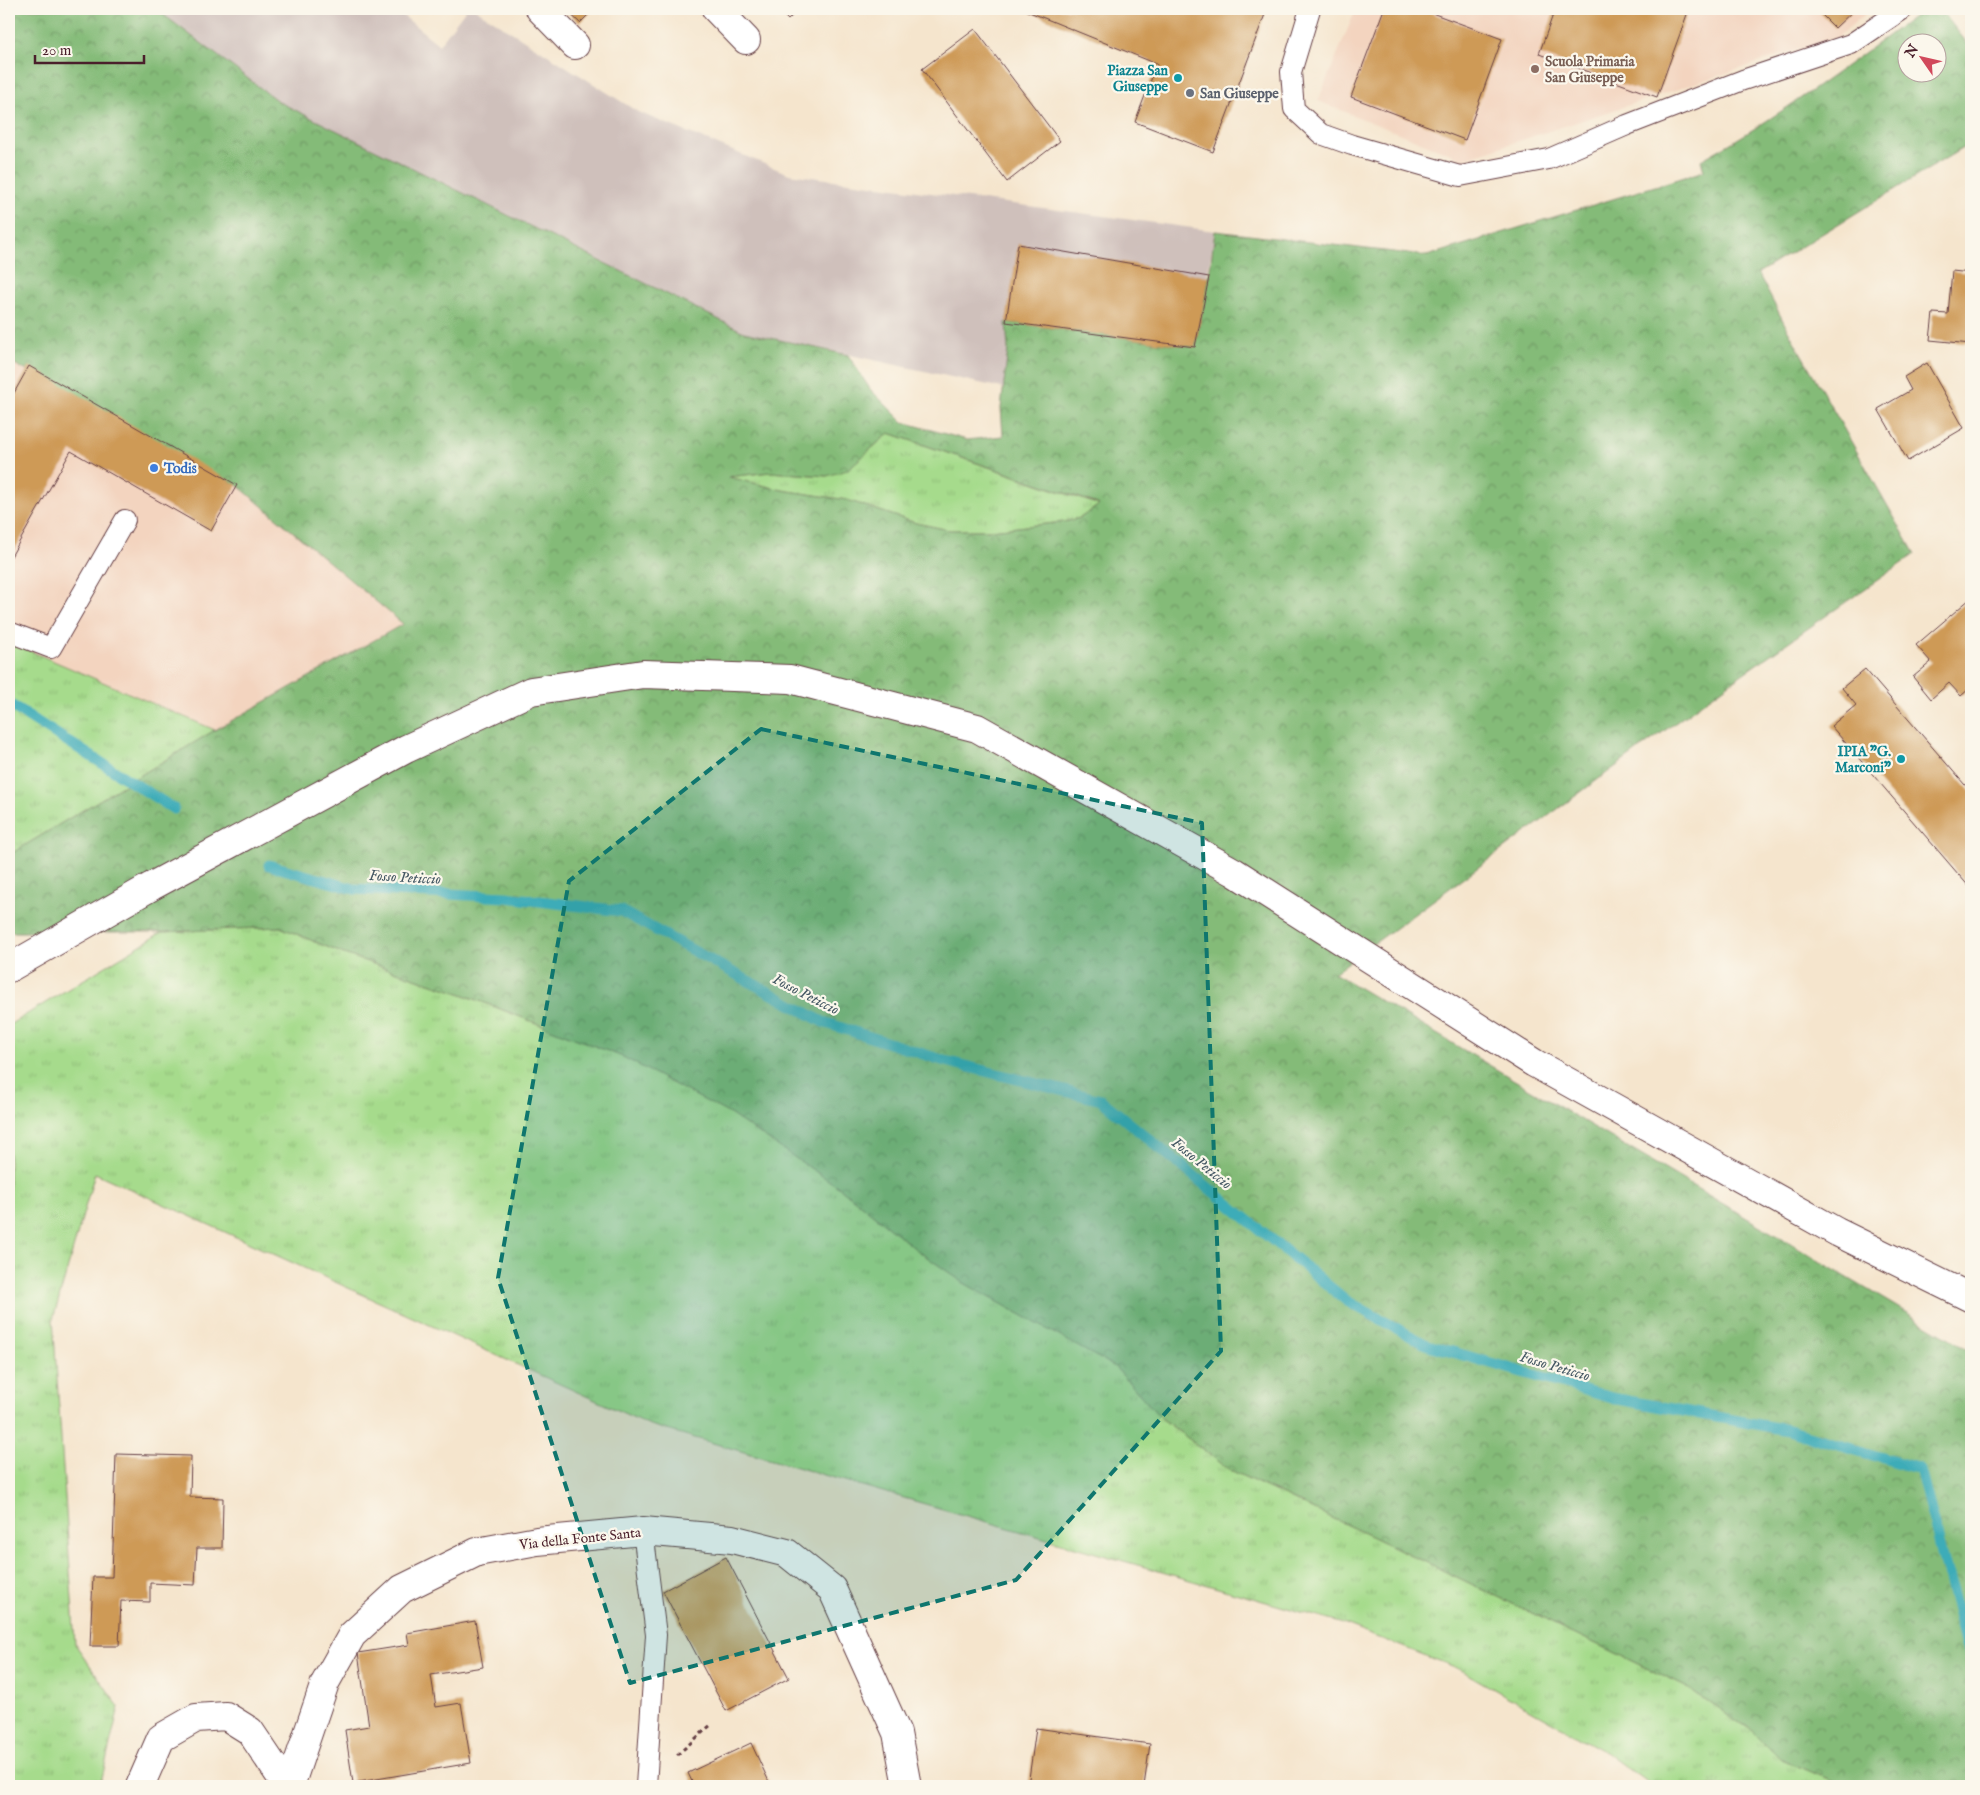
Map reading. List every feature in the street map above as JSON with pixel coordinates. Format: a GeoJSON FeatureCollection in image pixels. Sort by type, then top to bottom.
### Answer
{"type":"FeatureCollection","features":[{"type":"Feature","properties":{"kind":"street"},"geometry":{"type":"LineString","coordinates":[[540,9],[574,45]]}},
{"type":"Feature","properties":{"kind":"street"},"geometry":{"type":"LineString","coordinates":[[716,9],[746,40]]}},
{"type":"Feature","properties":{"kind":"street"},"geometry":{"type":"LineString","coordinates":[[9,968],[152,886],[406,749],[531,691],[643,674],[790,680],[978,728],[1234,872],[1534,1063],[1837,1232],[1971,1298]]}},
{"type":"Feature","properties":{"kind":"street","name":"Via della Fonte Santa"},"geometry":{"type":"LineString","coordinates":[[289,1786],[325,1683],[352,1635],[402,1589],[477,1552],[537,1541],[643,1531],[732,1540],[786,1553],[832,1589],[897,1733],[907,1786]]}},
{"type":"Feature","properties":{"kind":"street"},"geometry":{"type":"LineString","coordinates":[[140,1786],[161,1738],[196,1718],[226,1716],[250,1731],[289,1786]]}},
{"type":"Feature","properties":{"kind":"lane"},"geometry":{"type":"LineString","coordinates":[[1310,9],[1291,72],[1294,109],[1321,134],[1352,145],[1460,176],[1549,159],[1628,125],[1743,80],[1851,44],[1904,9]]}},
{"type":"Feature","properties":{"kind":"lane"},"geometry":{"type":"LineString","coordinates":[[9,632],[51,648],[125,520]]}},
{"type":"Feature","properties":{"kind":"lane"},"geometry":{"type":"LineString","coordinates":[[643,1531],[656,1635],[646,1786]]}},
{"type":"Feature","properties":{"kind":"path"},"geometry":{"type":"LineString","coordinates":[[675,1758],[688,1744],[712,1724]]}},
{"type":"Feature","properties":{"kind":"highlighted area"},"geometry":{"type":"Polygon","coordinates":[[[761,729],[1202,823],[1221,1351],[1016,1580],[630,1683],[498,1278],[569,881],[761,729]]]}},
{"type":"Feature","properties":{"kind":"shaded area"},"geometry":{"type":"Polygon","coordinates":[[[156,9],[395,9],[439,45],[466,9],[475,9],[638,112],[789,174],[1215,231],[1195,347],[1196,430],[744,332],[279,102],[156,9]]]}},
{"type":"Feature","properties":{"kind":"shaded area","name":"Scuola Primaria San Giuseppe"},"geometry":{"type":"Polygon","coordinates":[[[1356,9],[1872,9],[1837,37],[1463,159],[1318,101],[1356,9]]]}},
{"type":"Feature","properties":{"kind":"shaded area"},"geometry":{"type":"Polygon","coordinates":[[[9,360],[29,366],[237,485],[403,624],[215,730],[9,642],[9,360]]]}},
{"type":"Feature","properties":{"kind":"green space"},"geometry":{"type":"Polygon","coordinates":[[[9,9],[156,9],[279,102],[744,332],[848,355],[870,389],[903,422],[967,440],[1003,436],[1001,408],[1008,349],[1006,322],[1195,347],[1209,277],[1215,231],[1427,256],[1704,171],[1701,160],[1759,126],[1843,69],[1924,9],[1940,9],[1971,48],[1971,143],[1758,273],[1790,334],[1915,554],[1731,682],[1334,973],[1971,1351],[1971,1786],[1845,1786],[1781,1759],[1753,1731],[1688,1688],[1230,1470],[1161,1418],[1115,1367],[964,1283],[917,1250],[840,1188],[730,1114],[623,1057],[462,994],[344,954],[280,927],[162,932],[9,932],[9,855],[215,730],[403,624],[237,485],[9,361],[9,9]],[[889,433],[847,470],[827,476],[770,472],[729,477],[782,490],[847,500],[916,523],[949,530],[991,530],[1064,522],[1080,518],[1098,504],[889,433]]]}},
{"type":"Feature","properties":{"kind":"green space"},"geometry":{"type":"Polygon","coordinates":[[[889,433],[1099,505],[1080,518],[1064,522],[991,530],[949,530],[916,523],[847,500],[782,490],[728,477],[770,472],[827,476],[871,449],[889,433]]]}},
{"type":"Feature","properties":{"kind":"green space"},"geometry":{"type":"Polygon","coordinates":[[[9,642],[215,730],[9,855],[9,642]]]}},
{"type":"Feature","properties":{"kind":"green space"},"geometry":{"type":"Polygon","coordinates":[[[280,927],[344,954],[462,994],[623,1057],[730,1114],[840,1188],[917,1250],[964,1283],[1115,1367],[1161,1418],[1230,1470],[1688,1688],[1753,1731],[1781,1759],[1845,1786],[1652,1786],[1610,1755],[1455,1667],[1343,1624],[650,1425],[95,1173],[53,1319],[75,1644],[119,1707],[100,1786],[9,1786],[9,1025],[162,932],[280,927]]]}},
{"type":"Feature","properties":{"kind":"building"},"geometry":{"type":"Polygon","coordinates":[[[565,9],[594,9],[580,23],[565,9]]]}},
{"type":"Feature","properties":{"kind":"building"},"geometry":{"type":"Polygon","coordinates":[[[777,9],[799,9],[788,20],[777,9]]]}},
{"type":"Feature","properties":{"kind":"building","name":"San Giuseppe"},"geometry":{"type":"Polygon","coordinates":[[[1022,9],[1267,9],[1213,152],[1135,122],[1157,64],[1022,9]]]}},
{"type":"Feature","properties":{"kind":"building"},"geometry":{"type":"Polygon","coordinates":[[[1384,9],[1421,9],[1502,39],[1465,140],[1351,97],[1384,9]]]}},
{"type":"Feature","properties":{"kind":"building"},"geometry":{"type":"Polygon","coordinates":[[[1555,9],[1689,9],[1657,97],[1539,54],[1555,9]]]}},
{"type":"Feature","properties":{"kind":"building"},"geometry":{"type":"Polygon","coordinates":[[[1816,9],[1855,9],[1835,28],[1816,9]]]}},
{"type":"Feature","properties":{"kind":"building"},"geometry":{"type":"Polygon","coordinates":[[[975,29],[1060,141],[1007,182],[922,69],[975,29]]]}},
{"type":"Feature","properties":{"kind":"building"},"geometry":{"type":"Polygon","coordinates":[[[1018,244],[1209,277],[1195,347],[1006,322],[1018,244]]]}},
{"type":"Feature","properties":{"kind":"building"},"geometry":{"type":"Polygon","coordinates":[[[1952,271],[1971,273],[1971,344],[1930,340],[1933,313],[1948,314],[1952,271]]]}},
{"type":"Feature","properties":{"kind":"building"},"geometry":{"type":"Polygon","coordinates":[[[1927,363],[1964,428],[1908,461],[1878,409],[1911,390],[1904,377],[1927,363]]]}},
{"type":"Feature","properties":{"kind":"building","name":"Todis"},"geometry":{"type":"Polygon","coordinates":[[[29,366],[237,485],[211,531],[71,451],[9,560],[9,402],[29,366]]]}},
{"type":"Feature","properties":{"kind":"building"},"geometry":{"type":"Polygon","coordinates":[[[1971,598],[1971,687],[1961,696],[1949,683],[1931,699],[1913,677],[1931,662],[1916,645],[1971,598]]]}},
{"type":"Feature","properties":{"kind":"building","name":"IPIA \"G. Marconi\""},"geometry":{"type":"Polygon","coordinates":[[[1865,669],[1971,792],[1971,889],[1831,726],[1856,705],[1842,688],[1865,669]]]}},
{"type":"Feature","properties":{"kind":"building"},"geometry":{"type":"Polygon","coordinates":[[[116,1454],[191,1456],[190,1497],[223,1498],[222,1548],[197,1548],[195,1585],[150,1583],[150,1602],[121,1601],[119,1646],[90,1646],[93,1577],[112,1577],[116,1454]]]}},
{"type":"Feature","properties":{"kind":"building"},"geometry":{"type":"Polygon","coordinates":[[[726,1557],[789,1678],[726,1711],[663,1591],[726,1557]]]}},
{"type":"Feature","properties":{"kind":"building"},"geometry":{"type":"Polygon","coordinates":[[[475,1621],[483,1667],[431,1675],[436,1707],[461,1703],[471,1763],[353,1783],[345,1730],[369,1726],[358,1653],[409,1645],[407,1633],[475,1621]]]}},
{"type":"Feature","properties":{"kind":"building"},"geometry":{"type":"Polygon","coordinates":[[[1036,1728],[1150,1744],[1144,1786],[1028,1786],[1036,1728]]]}},
{"type":"Feature","properties":{"kind":"building"},"geometry":{"type":"Polygon","coordinates":[[[751,1743],[771,1786],[694,1786],[688,1773],[751,1743]]]}},
{"type":"Feature","properties":{"kind":"waterway","name":"Fosso Peticcio"},"geometry":{"type":"LineString","coordinates":[[9,704],[174,809]]}},
{"type":"Feature","properties":{"kind":"waterway","name":"Fosso Peticcio"},"geometry":{"type":"LineString","coordinates":[[269,865],[354,889],[506,897],[621,911],[823,1022],[945,1061],[1101,1100],[1347,1301],[1425,1344],[1612,1398],[1788,1430],[1920,1469],[1965,1641],[1971,1656]]}},
{"type":"Feature","properties":{"kind":"place","name":"Scuola Primaria San Giuseppe"},"geometry":{"type":"Point","coordinates":[1535,69]}},
{"type":"Feature","properties":{"kind":"place","name":"Piazza San Giuseppe"},"geometry":{"type":"Point","coordinates":[1178,78]}},
{"type":"Feature","properties":{"kind":"place","name":"San Giuseppe"},"geometry":{"type":"Point","coordinates":[1190,93]}},
{"type":"Feature","properties":{"kind":"place","name":"Todis"},"geometry":{"type":"Point","coordinates":[154,468]}},
{"type":"Feature","properties":{"kind":"place","name":"IPIA \"G. Marconi\""},"geometry":{"type":"Point","coordinates":[1901,759]}}]}
